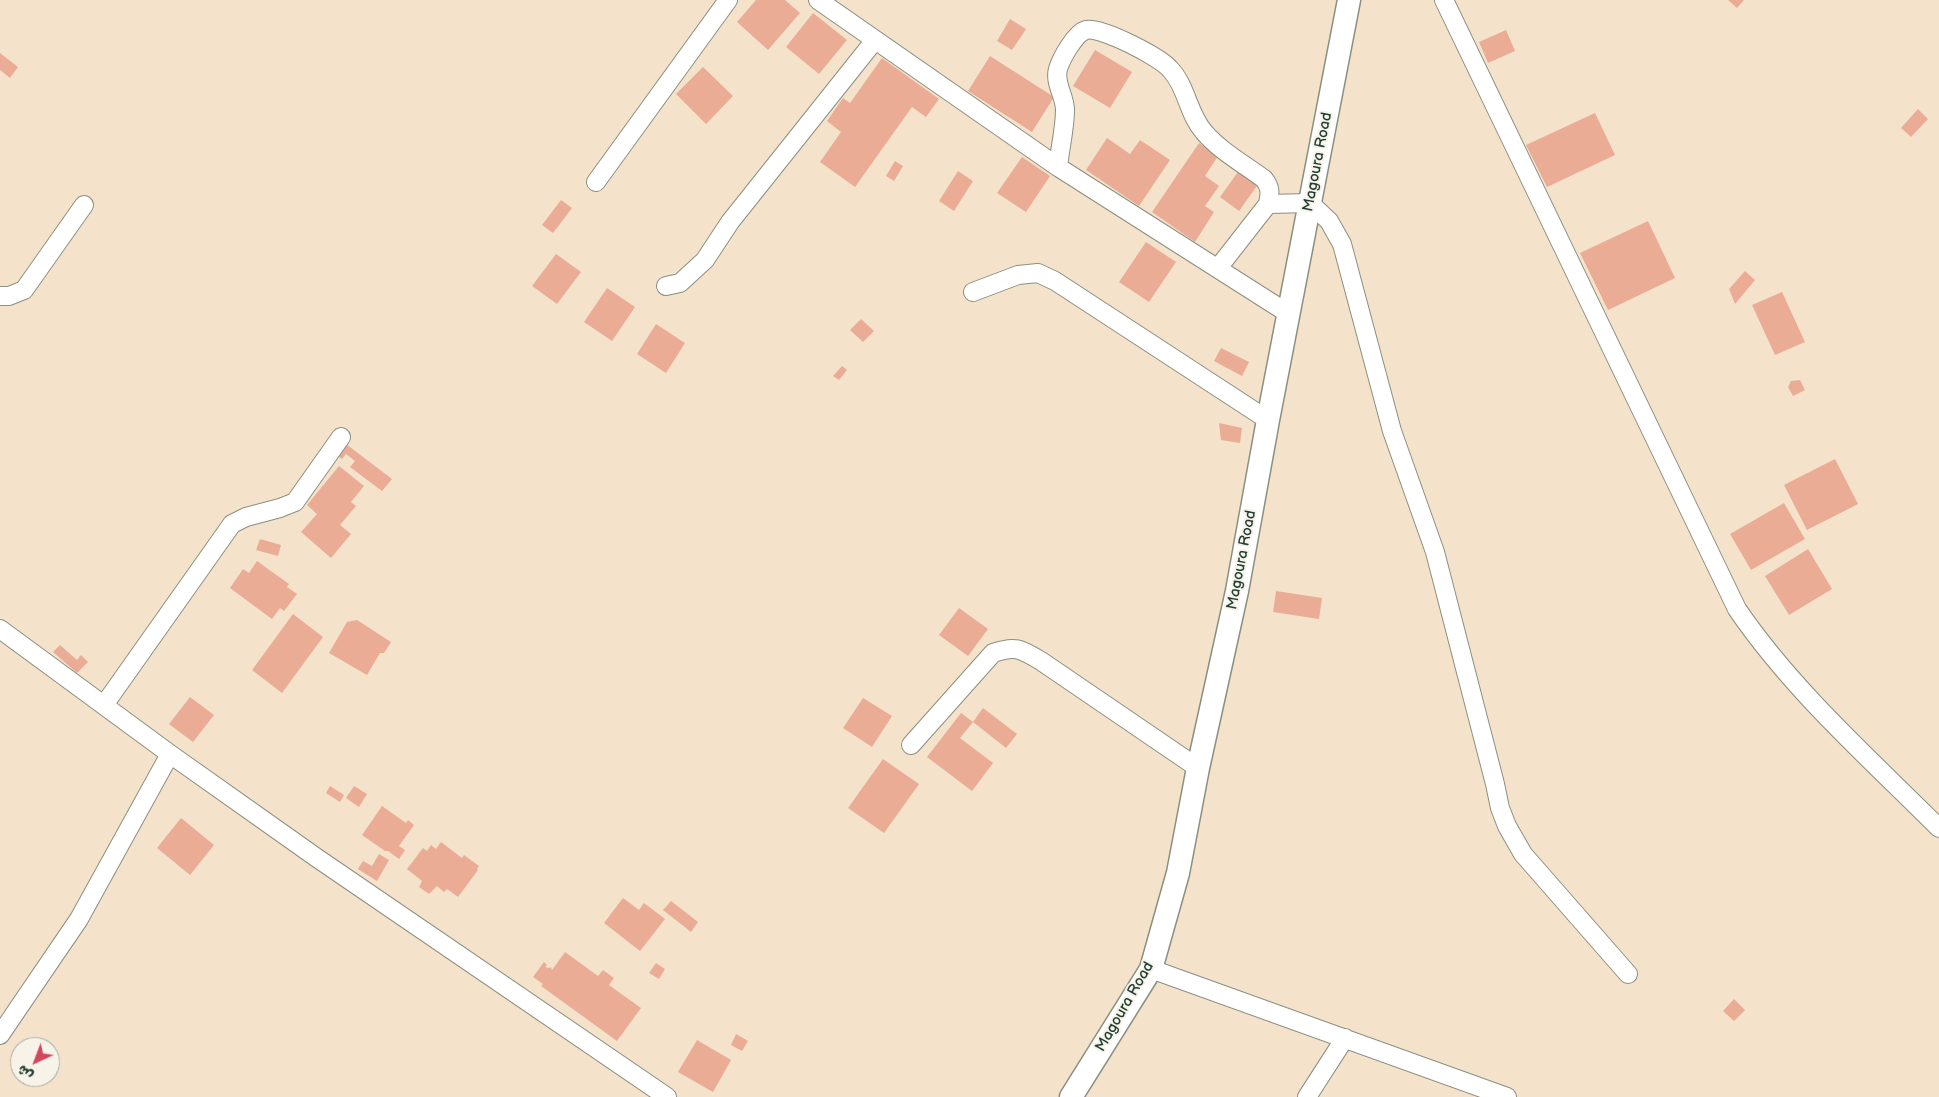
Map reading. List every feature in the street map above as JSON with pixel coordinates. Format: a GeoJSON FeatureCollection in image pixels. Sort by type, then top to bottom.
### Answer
{"type":"FeatureCollection","features":[{"type":"Feature","properties":{"kind":"street"},"geometry":{"type":"LineString","coordinates":[[596,182],[728,0]]}},
{"type":"Feature","properties":{"kind":"street"},"geometry":{"type":"LineString","coordinates":[[818,0],[1058,166],[1289,314]]}},
{"type":"Feature","properties":{"kind":"street","name":"Magoura Road"},"geometry":{"type":"LineString","coordinates":[[1071,1097],[1152,968],[1178,873],[1198,768],[1237,591],[1349,0]]}},
{"type":"Feature","properties":{"kind":"street"},"geometry":{"type":"LineString","coordinates":[[1444,0],[1737,609],[1754,634],[1801,690],[1939,828]]}},
{"type":"Feature","properties":{"kind":"street"},"geometry":{"type":"LineString","coordinates":[[1058,166],[1065,109],[1057,71],[1078,34],[1085,30],[1095,29],[1146,51],[1170,68],[1179,80],[1202,131],[1223,150],[1264,179],[1270,192],[1268,204],[1218,268]]}},
{"type":"Feature","properties":{"kind":"street"},"geometry":{"type":"LineString","coordinates":[[666,286],[680,283],[705,260],[730,222],[875,40]]}},
{"type":"Feature","properties":{"kind":"street"},"geometry":{"type":"LineString","coordinates":[[1268,204],[1310,203],[1329,221],[1342,244],[1392,431],[1435,552],[1506,826],[1523,854],[1628,974]]}},
{"type":"Feature","properties":{"kind":"street"},"geometry":{"type":"LineString","coordinates":[[0,296],[9,296],[24,290],[84,204]]}},
{"type":"Feature","properties":{"kind":"street"},"geometry":{"type":"LineString","coordinates":[[973,292],[1018,275],[1038,273],[1055,280],[1268,420]]}},
{"type":"Feature","properties":{"kind":"street"},"geometry":{"type":"LineString","coordinates":[[104,704],[232,524],[246,517],[280,508],[294,502],[341,438]]}},
{"type":"Feature","properties":{"kind":"street"},"geometry":{"type":"LineString","coordinates":[[0,629],[316,858],[667,1097]]}},
{"type":"Feature","properties":{"kind":"street"},"geometry":{"type":"LineString","coordinates":[[912,746],[993,653],[1009,647],[1024,650],[1198,768]]}},
{"type":"Feature","properties":{"kind":"street"},"geometry":{"type":"LineString","coordinates":[[0,1035],[78,919],[170,754]]}},
{"type":"Feature","properties":{"kind":"street"},"geometry":{"type":"LineString","coordinates":[[1152,968],[1507,1097]]}},
{"type":"Feature","properties":{"kind":"street"},"geometry":{"type":"LineString","coordinates":[[1307,1097],[1345,1038]]}},
{"type":"Feature","properties":{"kind":"building"},"geometry":{"type":"Polygon","coordinates":[[[756,0],[785,0],[800,13],[768,50],[737,22],[756,0]]]}},
{"type":"Feature","properties":{"kind":"building"},"geometry":{"type":"Polygon","coordinates":[[[1728,0],[1744,0],[1737,8],[1728,0]]]}},
{"type":"Feature","properties":{"kind":"building"},"geometry":{"type":"Polygon","coordinates":[[[813,13],[847,40],[819,74],[786,47],[813,13]]]}},
{"type":"Feature","properties":{"kind":"building"},"geometry":{"type":"Polygon","coordinates":[[[1010,19],[1026,29],[1012,50],[997,41],[1010,19]]]}},
{"type":"Feature","properties":{"kind":"building"},"geometry":{"type":"Polygon","coordinates":[[[1506,30],[1515,51],[1488,63],[1479,42],[1506,30]]]}},
{"type":"Feature","properties":{"kind":"building"},"geometry":{"type":"Polygon","coordinates":[[[1095,50],[1132,72],[1110,108],[1073,86],[1095,50]]]}},
{"type":"Feature","properties":{"kind":"building"},"geometry":{"type":"Polygon","coordinates":[[[0,53],[18,67],[10,78],[0,70],[0,53]]]}},
{"type":"Feature","properties":{"kind":"building"},"geometry":{"type":"Polygon","coordinates":[[[990,56],[1054,97],[1032,132],[968,91],[990,56]]]}},
{"type":"Feature","properties":{"kind":"building"},"geometry":{"type":"Polygon","coordinates":[[[882,58],[939,99],[926,117],[912,107],[855,187],[820,162],[841,132],[827,121],[843,98],[850,103],[882,58]]]}},
{"type":"Feature","properties":{"kind":"building"},"geometry":{"type":"Polygon","coordinates":[[[703,67],[733,96],[706,124],[676,94],[703,67]]]}},
{"type":"Feature","properties":{"kind":"building"},"geometry":{"type":"Polygon","coordinates":[[[1918,109],[1928,119],[1911,137],[1901,128],[1918,109]]]}},
{"type":"Feature","properties":{"kind":"building"},"geometry":{"type":"Polygon","coordinates":[[[1595,113],[1615,155],[1547,187],[1526,145],[1595,113]]]}},
{"type":"Feature","properties":{"kind":"building"},"geometry":{"type":"Polygon","coordinates":[[[1107,138],[1130,154],[1140,140],[1170,160],[1139,206],[1086,170],[1107,138]]]}},
{"type":"Feature","properties":{"kind":"building"},"geometry":{"type":"Polygon","coordinates":[[[1199,143],[1218,156],[1205,176],[1219,186],[1205,206],[1214,212],[1195,242],[1152,212],[1199,143]]]}},
{"type":"Feature","properties":{"kind":"building"},"geometry":{"type":"Polygon","coordinates":[[[1022,157],[1050,176],[1026,212],[997,193],[1022,157]]]}},
{"type":"Feature","properties":{"kind":"building"},"geometry":{"type":"Polygon","coordinates":[[[895,161],[903,166],[894,181],[886,176],[895,161]]]}},
{"type":"Feature","properties":{"kind":"building"},"geometry":{"type":"Polygon","coordinates":[[[1240,169],[1259,183],[1239,211],[1220,197],[1240,169]]]}},
{"type":"Feature","properties":{"kind":"building"},"geometry":{"type":"Polygon","coordinates":[[[958,171],[973,181],[954,211],[939,201],[958,171]]]}},
{"type":"Feature","properties":{"kind":"building"},"geometry":{"type":"Polygon","coordinates":[[[561,200],[572,208],[553,233],[542,225],[561,200]]]}},
{"type":"Feature","properties":{"kind":"building"},"geometry":{"type":"Polygon","coordinates":[[[1648,221],[1675,278],[1608,310],[1580,253],[1648,221]]]}},
{"type":"Feature","properties":{"kind":"building"},"geometry":{"type":"Polygon","coordinates":[[[1146,242],[1176,262],[1149,302],[1119,282],[1146,242]]]}},
{"type":"Feature","properties":{"kind":"building"},"geometry":{"type":"Polygon","coordinates":[[[556,254],[581,272],[557,304],[532,286],[556,254]]]}},
{"type":"Feature","properties":{"kind":"building"},"geometry":{"type":"Polygon","coordinates":[[[1745,271],[1755,280],[1735,304],[1729,289],[1745,271]]]}},
{"type":"Feature","properties":{"kind":"building"},"geometry":{"type":"Polygon","coordinates":[[[607,288],[635,307],[612,341],[584,322],[607,288]]]}},
{"type":"Feature","properties":{"kind":"building"},"geometry":{"type":"Polygon","coordinates":[[[1782,292],[1805,342],[1775,355],[1752,305],[1782,292]]]}},
{"type":"Feature","properties":{"kind":"building"},"geometry":{"type":"Polygon","coordinates":[[[861,319],[874,331],[863,342],[850,330],[861,319]]]}},
{"type":"Feature","properties":{"kind":"building"},"geometry":{"type":"Polygon","coordinates":[[[656,324],[685,343],[666,373],[637,354],[656,324]]]}},
{"type":"Feature","properties":{"kind":"building"},"geometry":{"type":"Polygon","coordinates":[[[1221,348],[1249,362],[1242,376],[1214,361],[1221,348]]]}},
{"type":"Feature","properties":{"kind":"building"},"geometry":{"type":"Polygon","coordinates":[[[842,366],[847,370],[839,380],[833,376],[842,366]]]}},
{"type":"Feature","properties":{"kind":"building"},"geometry":{"type":"Polygon","coordinates":[[[1800,380],[1805,390],[1793,396],[1788,387],[1791,381],[1800,380]]]}},
{"type":"Feature","properties":{"kind":"building"},"geometry":{"type":"Polygon","coordinates":[[[1219,423],[1242,428],[1240,443],[1221,440],[1219,423]]]}},
{"type":"Feature","properties":{"kind":"building"},"geometry":{"type":"Polygon","coordinates":[[[342,441],[392,479],[382,491],[350,467],[355,461],[346,454],[342,459],[333,452],[342,441]]]}},
{"type":"Feature","properties":{"kind":"building"},"geometry":{"type":"Polygon","coordinates":[[[1835,459],[1858,504],[1807,530],[1784,485],[1835,459]]]}},
{"type":"Feature","properties":{"kind":"building"},"geometry":{"type":"Polygon","coordinates":[[[339,466],[364,486],[351,502],[356,506],[340,525],[351,534],[331,558],[301,532],[317,514],[307,505],[339,466]]]}},
{"type":"Feature","properties":{"kind":"building"},"geometry":{"type":"Polygon","coordinates":[[[1784,503],[1805,539],[1751,570],[1730,534],[1784,503]]]}},
{"type":"Feature","properties":{"kind":"building"},"geometry":{"type":"Polygon","coordinates":[[[260,539],[281,545],[278,556],[256,550],[260,539]]]}},
{"type":"Feature","properties":{"kind":"building"},"geometry":{"type":"Polygon","coordinates":[[[1808,549],[1832,589],[1789,615],[1765,576],[1808,549]]]}},
{"type":"Feature","properties":{"kind":"building"},"geometry":{"type":"Polygon","coordinates":[[[257,561],[289,584],[287,587],[297,594],[284,611],[280,608],[272,619],[230,588],[243,569],[249,573],[257,561]]]}},
{"type":"Feature","properties":{"kind":"building"},"geometry":{"type":"Polygon","coordinates":[[[1276,591],[1322,598],[1319,619],[1273,612],[1276,591]]]}},
{"type":"Feature","properties":{"kind":"building"},"geometry":{"type":"Polygon","coordinates":[[[959,608],[988,629],[968,656],[939,635],[959,608]]]}},
{"type":"Feature","properties":{"kind":"building"},"geometry":{"type":"Polygon","coordinates":[[[293,614],[323,637],[282,693],[252,670],[293,614]]]}},
{"type":"Feature","properties":{"kind":"building"},"geometry":{"type":"Polygon","coordinates":[[[357,620],[391,642],[384,653],[380,653],[367,675],[329,653],[347,622],[357,620]]]}},
{"type":"Feature","properties":{"kind":"building"},"geometry":{"type":"Polygon","coordinates":[[[60,645],[77,660],[81,655],[88,662],[77,673],[53,652],[60,645]]]}},
{"type":"Feature","properties":{"kind":"building"},"geometry":{"type":"Polygon","coordinates":[[[190,697],[214,715],[193,742],[169,724],[190,697]]]}},
{"type":"Feature","properties":{"kind":"building"},"geometry":{"type":"Polygon","coordinates":[[[863,698],[892,716],[872,747],[843,728],[863,698]]]}},
{"type":"Feature","properties":{"kind":"building"},"geometry":{"type":"Polygon","coordinates":[[[983,708],[1017,734],[1006,748],[973,722],[983,708]]]}},
{"type":"Feature","properties":{"kind":"building"},"geometry":{"type":"Polygon","coordinates":[[[961,713],[973,722],[960,738],[993,763],[972,791],[927,757],[961,713]]]}},
{"type":"Feature","properties":{"kind":"building"},"geometry":{"type":"Polygon","coordinates":[[[883,759],[919,784],[884,833],[848,808],[883,759]]]}},
{"type":"Feature","properties":{"kind":"building"},"geometry":{"type":"Polygon","coordinates":[[[330,786],[344,795],[340,802],[326,793],[330,786]]]}},
{"type":"Feature","properties":{"kind":"building"},"geometry":{"type":"Polygon","coordinates":[[[354,786],[367,794],[359,807],[346,798],[354,786]]]}},
{"type":"Feature","properties":{"kind":"building"},"geometry":{"type":"Polygon","coordinates":[[[382,806],[406,823],[408,820],[414,825],[399,846],[405,850],[399,859],[362,835],[382,806]]]}},
{"type":"Feature","properties":{"kind":"building"},"geometry":{"type":"Polygon","coordinates":[[[181,818],[214,845],[190,875],[157,848],[181,818]]]}},
{"type":"Feature","properties":{"kind":"building"},"geometry":{"type":"Polygon","coordinates":[[[441,842],[462,858],[464,855],[479,866],[458,897],[447,889],[444,892],[437,886],[429,894],[419,887],[422,881],[407,869],[423,848],[427,851],[431,845],[436,849],[441,842]]]}},
{"type":"Feature","properties":{"kind":"building"},"geometry":{"type":"Polygon","coordinates":[[[379,854],[389,860],[377,881],[358,869],[363,861],[372,866],[379,854]]]}},
{"type":"Feature","properties":{"kind":"building"},"geometry":{"type":"Polygon","coordinates":[[[623,898],[639,910],[644,903],[665,919],[640,951],[604,923],[623,898]]]}},
{"type":"Feature","properties":{"kind":"building"},"geometry":{"type":"Polygon","coordinates":[[[671,901],[698,922],[691,932],[663,910],[671,901]]]}},
{"type":"Feature","properties":{"kind":"building"},"geometry":{"type":"Polygon","coordinates":[[[565,952],[598,976],[603,970],[614,978],[609,985],[641,1008],[617,1041],[541,986],[543,984],[533,977],[544,962],[547,965],[545,967],[551,967],[552,970],[565,952]]]}},
{"type":"Feature","properties":{"kind":"building"},"geometry":{"type":"Polygon","coordinates":[[[656,963],[665,969],[659,979],[649,973],[656,963]]]}},
{"type":"Feature","properties":{"kind":"building"},"geometry":{"type":"Polygon","coordinates":[[[1734,999],[1745,1010],[1734,1021],[1723,1011],[1734,999]]]}},
{"type":"Feature","properties":{"kind":"building"},"geometry":{"type":"Polygon","coordinates":[[[736,1034],[748,1041],[742,1051],[731,1045],[736,1034]]]}},
{"type":"Feature","properties":{"kind":"building"},"geometry":{"type":"Polygon","coordinates":[[[697,1040],[731,1060],[713,1092],[678,1072],[697,1040]]]}}]}
